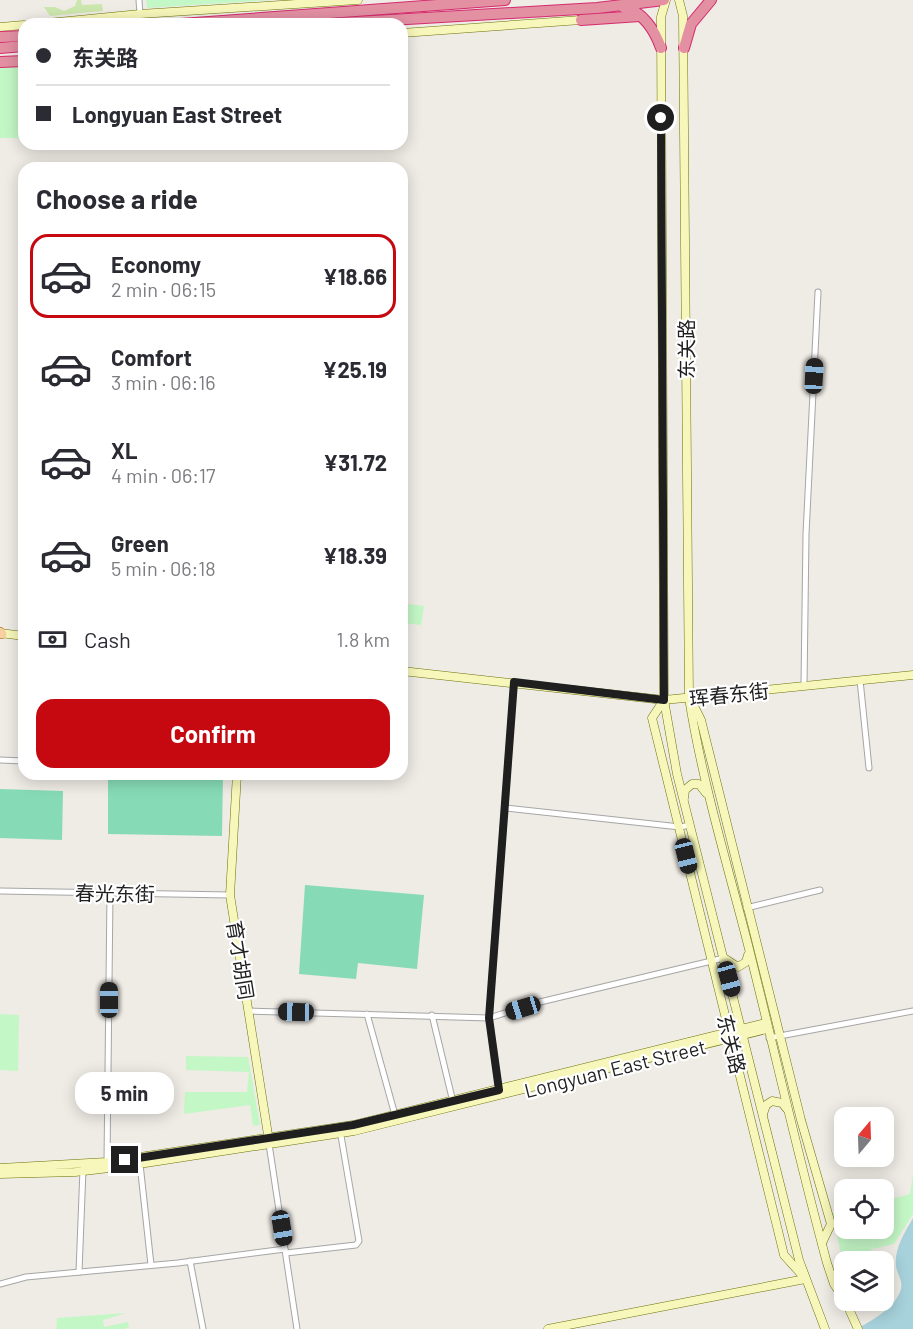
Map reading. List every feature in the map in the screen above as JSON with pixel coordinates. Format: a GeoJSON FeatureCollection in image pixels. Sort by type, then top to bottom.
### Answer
{"type":"FeatureCollection","features":[{"type":"Feature","properties":{"kind":"highway"},"geometry":{"type":"LineString","coordinates":[[258,18],[505,0]]}},
{"type":"Feature","properties":{"kind":"highway"},"geometry":{"type":"LineString","coordinates":[[617,6],[665,0]]}},
{"type":"Feature","properties":{"kind":"highway"},"geometry":{"type":"LineString","coordinates":[[684,48],[691,24],[711,0]]}},
{"type":"Feature","properties":{"kind":"highway"},"geometry":{"type":"LineString","coordinates":[[404,18],[597,4],[617,6],[628,8],[640,16],[655,32],[661,48]]}},
{"type":"Feature","properties":{"kind":"highway"},"geometry":{"type":"LineString","coordinates":[[580,20],[640,16]]}},
{"type":"Feature","properties":{"kind":"highway"},"geometry":{"type":"LineString","coordinates":[[0,38],[18,36]]}},
{"type":"Feature","properties":{"kind":"highway"},"geometry":{"type":"LineString","coordinates":[[0,51],[18,48]]}},
{"type":"Feature","properties":{"kind":"highway"},"geometry":{"type":"LineString","coordinates":[[0,62],[18,61]]}},
{"type":"Feature","properties":{"kind":"main road"},"geometry":{"type":"LineString","coordinates":[[99,18],[358,0]]}},
{"type":"Feature","properties":{"kind":"main road","name":"东关路"},"geometry":{"type":"LineString","coordinates":[[665,0],[661,16],[664,700],[685,805],[764,1119],[805,1279],[823,1328]]}},
{"type":"Feature","properties":{"kind":"main road","name":"东关路"},"geometry":{"type":"LineString","coordinates":[[679,0],[684,16],[689,698],[698,749],[748,944],[766,1026],[834,1284]]}},
{"type":"Feature","properties":{"kind":"main road"},"geometry":{"type":"LineString","coordinates":[[408,33],[580,20]]}},
{"type":"Feature","properties":{"kind":"main road"},"geometry":{"type":"LineString","coordinates":[[0,27],[18,26]]}},
{"type":"Feature","properties":{"kind":"main road"},"geometry":{"type":"LineString","coordinates":[[1,633],[18,635]]}},
{"type":"Feature","properties":{"kind":"main road","name":"珲春东街"},"geometry":{"type":"LineString","coordinates":[[408,672],[664,700],[913,675]]}},
{"type":"Feature","properties":{"kind":"main road","name":"东关路"},"geometry":{"type":"LineString","coordinates":[[689,698],[702,720],[831,1224],[822,1244]]}},
{"type":"Feature","properties":{"kind":"main road","name":"东关路"},"geometry":{"type":"LineString","coordinates":[[664,700],[652,718],[678,827],[784,1255],[805,1279]]}},
{"type":"Feature","properties":{"kind":"main road","name":"育才胡同"},"geometry":{"type":"LineString","coordinates":[[237,780],[230,895],[269,1141]]}},
{"type":"Feature","properties":{"kind":"main road"},"geometry":{"type":"LineString","coordinates":[[685,805],[685,790],[692,784],[702,786],[711,802]]}},
{"type":"Feature","properties":{"kind":"main road"},"geometry":{"type":"LineString","coordinates":[[724,958],[735,966],[744,964],[748,957],[748,944]]}},
{"type":"Feature","properties":{"kind":"main road","name":"Longyuan East Street"},"geometry":{"type":"LineString","coordinates":[[0,1174],[140,1164],[340,1130],[500,1094],[766,1026]]}},
{"type":"Feature","properties":{"kind":"main road","name":"Longyuan East Street"},"geometry":{"type":"LineString","coordinates":[[340,1130],[453,1101],[500,1094]]}},
{"type":"Feature","properties":{"kind":"main road"},"geometry":{"type":"LineString","coordinates":[[764,1119],[766,1105],[775,1101],[785,1106],[790,1116]]}},
{"type":"Feature","properties":{"kind":"main road","name":"Longyuan East Street"},"geometry":{"type":"LineString","coordinates":[[0,1168],[83,1168],[107,1162],[269,1141]]}},
{"type":"Feature","properties":{"kind":"main road"},"geometry":{"type":"LineString","coordinates":[[548,1329],[805,1279]]}},
{"type":"Feature","properties":{"kind":"main road","name":"东关路"},"geometry":{"type":"LineString","coordinates":[[850,1311],[856,1325]]}},
{"type":"Feature","properties":{"kind":"street"},"geometry":{"type":"LineString","coordinates":[[139,0],[140,14]]}},
{"type":"Feature","properties":{"kind":"street"},"geometry":{"type":"LineString","coordinates":[[804,686],[806,534],[818,292]]}},
{"type":"Feature","properties":{"kind":"street"},"geometry":{"type":"LineString","coordinates":[[860,680],[869,768]]}},
{"type":"Feature","properties":{"kind":"street"},"geometry":{"type":"LineString","coordinates":[[500,1094],[489,1018],[514,682]]}},
{"type":"Feature","properties":{"kind":"street"},"geometry":{"type":"LineString","coordinates":[[0,760],[18,761]]}},
{"type":"Feature","properties":{"kind":"street"},"geometry":{"type":"LineString","coordinates":[[505,808],[678,827],[690,825]]}},
{"type":"Feature","properties":{"kind":"street"},"geometry":{"type":"LineString","coordinates":[[739,910],[820,890]]}},
{"type":"Feature","properties":{"kind":"street","name":"春光东街"},"geometry":{"type":"LineString","coordinates":[[0,891],[230,895]]}},
{"type":"Feature","properties":{"kind":"street"},"geometry":{"type":"LineString","coordinates":[[107,1162],[110,893]]}},
{"type":"Feature","properties":{"kind":"street"},"geometry":{"type":"LineString","coordinates":[[249,1011],[489,1018],[540,1002],[724,958]]}},
{"type":"Feature","properties":{"kind":"street"},"geometry":{"type":"LineString","coordinates":[[769,1038],[913,1011]]}},
{"type":"Feature","properties":{"kind":"street"},"geometry":{"type":"LineString","coordinates":[[367,1014],[395,1115]]}},
{"type":"Feature","properties":{"kind":"street"},"geometry":{"type":"LineString","coordinates":[[432,1015],[453,1101]]}},
{"type":"Feature","properties":{"kind":"street"},"geometry":{"type":"LineString","coordinates":[[0,1284],[26,1277],[356,1245],[359,1241],[340,1130]]}},
{"type":"Feature","properties":{"kind":"street"},"geometry":{"type":"LineString","coordinates":[[269,1141],[297,1329]]}},
{"type":"Feature","properties":{"kind":"street"},"geometry":{"type":"LineString","coordinates":[[140,1164],[151,1265]]}},
{"type":"Feature","properties":{"kind":"street"},"geometry":{"type":"LineString","coordinates":[[79,1272],[83,1168]]}},
{"type":"Feature","properties":{"kind":"street"},"geometry":{"type":"LineString","coordinates":[[190,1261],[203,1329]]}},
{"type":"Feature","properties":{"kind":"green space"},"geometry":{"type":"Polygon","coordinates":[[[77,0],[81,0],[82,5],[102,4],[103,11],[50,16],[44,7],[55,7],[64,11],[75,6],[77,0]]]}},
{"type":"Feature","properties":{"kind":"green space"},"geometry":{"type":"Polygon","coordinates":[[[146,0],[272,0],[147,8],[146,0]]]}},
{"type":"Feature","properties":{"kind":"green space"},"geometry":{"type":"Polygon","coordinates":[[[0,66],[18,66],[18,138],[0,138],[0,66]]]}},
{"type":"Feature","properties":{"kind":"green space"},"geometry":{"type":"Polygon","coordinates":[[[408,604],[424,606],[421,625],[408,624],[408,604]]]}},
{"type":"Feature","properties":{"kind":"green space"},"geometry":{"type":"Polygon","coordinates":[[[108,780],[223,780],[222,836],[108,834],[108,780]]]}},
{"type":"Feature","properties":{"kind":"green space"},"geometry":{"type":"Polygon","coordinates":[[[0,789],[63,791],[62,840],[0,838],[0,789]]]}},
{"type":"Feature","properties":{"kind":"green space"},"geometry":{"type":"Polygon","coordinates":[[[305,885],[424,895],[417,969],[358,963],[356,979],[299,974],[305,885]]]}},
{"type":"Feature","properties":{"kind":"green space"},"geometry":{"type":"Polygon","coordinates":[[[0,1014],[19,1015],[18,1071],[0,1070],[0,1014]]]}},
{"type":"Feature","properties":{"kind":"green space"},"geometry":{"type":"Polygon","coordinates":[[[186,1056],[248,1057],[260,1125],[253,1126],[250,1105],[184,1114],[185,1092],[247,1092],[249,1072],[186,1070],[186,1056]]]}},
{"type":"Feature","properties":{"kind":"green space"},"geometry":{"type":"Polygon","coordinates":[[[913,1174],[913,1214],[894,1244],[870,1251],[840,1251],[838,1239],[894,1239],[894,1198],[910,1194],[913,1174]]]}},
{"type":"Feature","properties":{"kind":"green space"},"geometry":{"type":"Polygon","coordinates":[[[126,1313],[103,1320],[104,1327],[128,1322],[129,1327],[125,1329],[56,1329],[57,1318],[126,1313]]]}},
{"type":"Feature","properties":{"kind":"water"},"geometry":{"type":"Polygon","coordinates":[[[913,1218],[913,1329],[856,1329],[885,1311],[894,1311],[894,1302],[901,1289],[896,1260],[901,1241],[913,1218]]]}},
{"type":"Feature","properties":{"kind":"route"},"geometry":{"type":"LineString","coordinates":[[125,1160],[353,1125],[499,1090],[489,1018],[514,682],[664,700],[661,118]]}}]}
